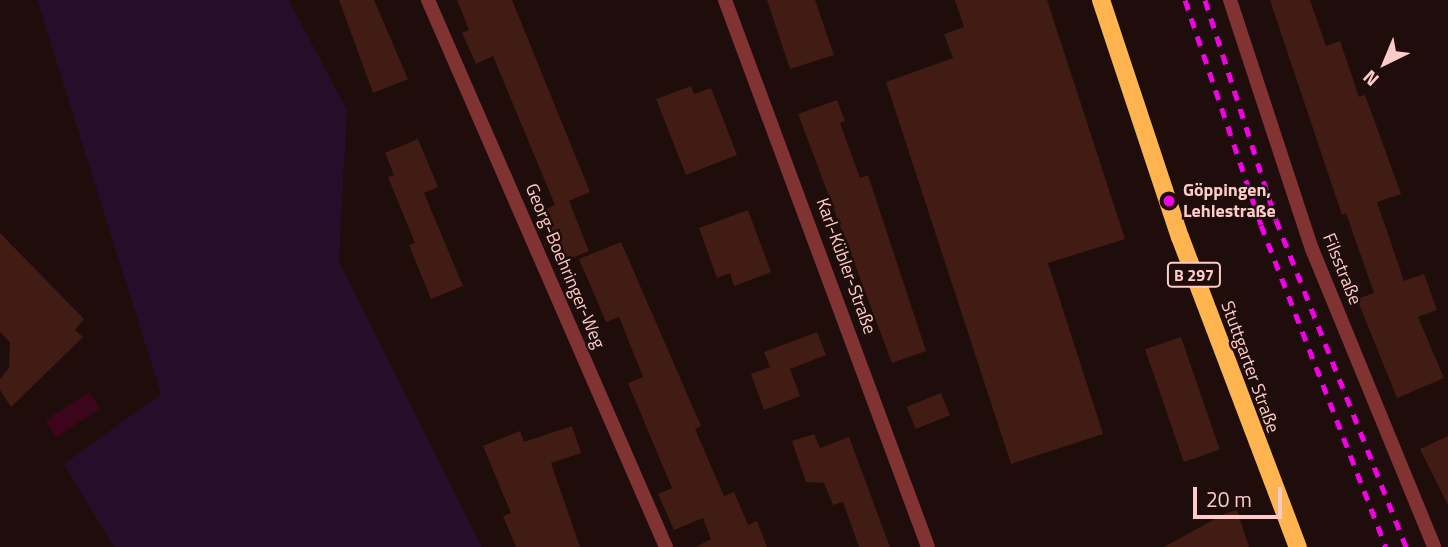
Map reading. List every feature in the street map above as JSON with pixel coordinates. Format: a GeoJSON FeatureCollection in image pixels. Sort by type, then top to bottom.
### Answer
{"type":"FeatureCollection","features":[{"type":"Feature","properties":{"kind":"main road","name":"Stuttgarter Straße"},"geometry":{"type":"LineString","coordinates":[[1101,0],[1180,237],[1298,547]]}},
{"type":"Feature","properties":{"kind":"street","name":"Georg-Boehringer-Weg"},"geometry":{"type":"LineString","coordinates":[[429,0],[666,547]]}},
{"type":"Feature","properties":{"kind":"street","name":"Karl-Kübler-Straße"},"geometry":{"type":"LineString","coordinates":[[726,0],[928,547]]}},
{"type":"Feature","properties":{"kind":"street","name":"Filsstraße"},"geometry":{"type":"LineString","coordinates":[[1230,0],[1312,249],[1434,547]]}},
{"type":"Feature","properties":{"kind":"shaded area"},"geometry":{"type":"Polygon","coordinates":[[[37,0],[289,0],[347,110],[339,261],[482,547],[114,547],[64,464],[161,394],[37,0]]]}},
{"type":"Feature","properties":{"kind":"shaded area"},"geometry":{"type":"Polygon","coordinates":[[[89,392],[100,409],[56,437],[45,420],[89,392]]]}},
{"type":"Feature","properties":{"kind":"building"},"geometry":{"type":"Polygon","coordinates":[[[339,0],[374,0],[408,79],[373,93],[339,0]]]}},
{"type":"Feature","properties":{"kind":"building"},"geometry":{"type":"Polygon","coordinates":[[[457,0],[512,0],[590,192],[569,201],[589,251],[559,263],[539,212],[555,205],[493,56],[476,64],[462,33],[469,30],[457,0]]]}},
{"type":"Feature","properties":{"kind":"building"},"geometry":{"type":"Polygon","coordinates":[[[767,0],[815,0],[834,55],[790,69],[767,0]]]}},
{"type":"Feature","properties":{"kind":"building"},"geometry":{"type":"Polygon","coordinates":[[[955,0],[1047,0],[1125,239],[1048,263],[1103,434],[1011,464],[886,82],[953,58],[944,34],[964,27],[955,0]]]}},
{"type":"Feature","properties":{"kind":"building"},"geometry":{"type":"Polygon","coordinates":[[[1270,0],[1310,0],[1326,46],[1340,41],[1359,97],[1365,95],[1401,194],[1377,202],[1404,281],[1424,274],[1437,310],[1418,317],[1444,378],[1397,398],[1357,299],[1374,293],[1346,213],[1342,215],[1270,0]]]}},
{"type":"Feature","properties":{"kind":"building"},"geometry":{"type":"Polygon","coordinates":[[[691,86],[694,94],[711,88],[737,155],[686,175],[656,99],[691,86]]]}},
{"type":"Feature","properties":{"kind":"building"},"geometry":{"type":"Polygon","coordinates":[[[837,100],[845,121],[840,123],[860,178],[868,175],[926,351],[892,363],[798,114],[837,100]]]}},
{"type":"Feature","properties":{"kind":"building"},"geometry":{"type":"Polygon","coordinates":[[[418,139],[438,187],[424,193],[463,286],[431,299],[409,245],[415,243],[388,177],[394,175],[385,153],[418,139]]]}},
{"type":"Feature","properties":{"kind":"building"},"geometry":{"type":"Polygon","coordinates":[[[748,210],[771,272],[734,286],[730,273],[717,278],[699,228],[748,210]]]}},
{"type":"Feature","properties":{"kind":"building"},"geometry":{"type":"Polygon","coordinates":[[[0,233],[84,319],[75,330],[83,337],[11,407],[0,390],[0,379],[9,368],[10,342],[0,332],[0,233]]]}},
{"type":"Feature","properties":{"kind":"building"},"geometry":{"type":"Polygon","coordinates":[[[621,242],[701,426],[695,429],[724,496],[734,492],[748,525],[757,521],[767,547],[696,547],[711,539],[703,518],[674,530],[658,494],[672,488],[628,383],[643,377],[619,317],[606,322],[579,259],[621,242]]]}},
{"type":"Feature","properties":{"kind":"building"},"geometry":{"type":"Polygon","coordinates":[[[817,332],[826,355],[790,369],[800,396],[764,410],[751,374],[770,367],[764,352],[817,332]]]}},
{"type":"Feature","properties":{"kind":"building"},"geometry":{"type":"Polygon","coordinates":[[[1181,337],[1220,450],[1184,462],[1145,349],[1181,337]]]}},
{"type":"Feature","properties":{"kind":"building"},"geometry":{"type":"Polygon","coordinates":[[[941,393],[950,415],[916,429],[907,407],[941,393]]]}},
{"type":"Feature","properties":{"kind":"building"},"geometry":{"type":"Polygon","coordinates":[[[572,426],[581,453],[551,463],[580,547],[516,547],[503,516],[511,513],[483,446],[520,431],[524,442],[572,426]]]}},
{"type":"Feature","properties":{"kind":"building"},"geometry":{"type":"Polygon","coordinates":[[[814,434],[820,448],[849,437],[890,547],[859,547],[843,502],[833,505],[824,483],[806,482],[792,441],[814,434]]]}},
{"type":"Feature","properties":{"kind":"building"},"geometry":{"type":"Polygon","coordinates":[[[1448,436],[1448,505],[1420,449],[1448,436]]]}},
{"type":"Feature","properties":{"kind":"building"},"geometry":{"type":"Polygon","coordinates":[[[1237,510],[1249,547],[1164,547],[1224,514],[1237,510]]]}},
{"type":"Feature","properties":{"kind":"railway"},"geometry":{"type":"LineString","coordinates":[[1185,0],[1261,225],[1386,547]]}},
{"type":"Feature","properties":{"kind":"railway"},"geometry":{"type":"LineString","coordinates":[[1205,0],[1276,220],[1406,547]]}},
{"type":"Feature","properties":{"kind":"place","name":"Göppingen, Lehlestraße"},"geometry":{"type":"Point","coordinates":[1169,201]}}]}
